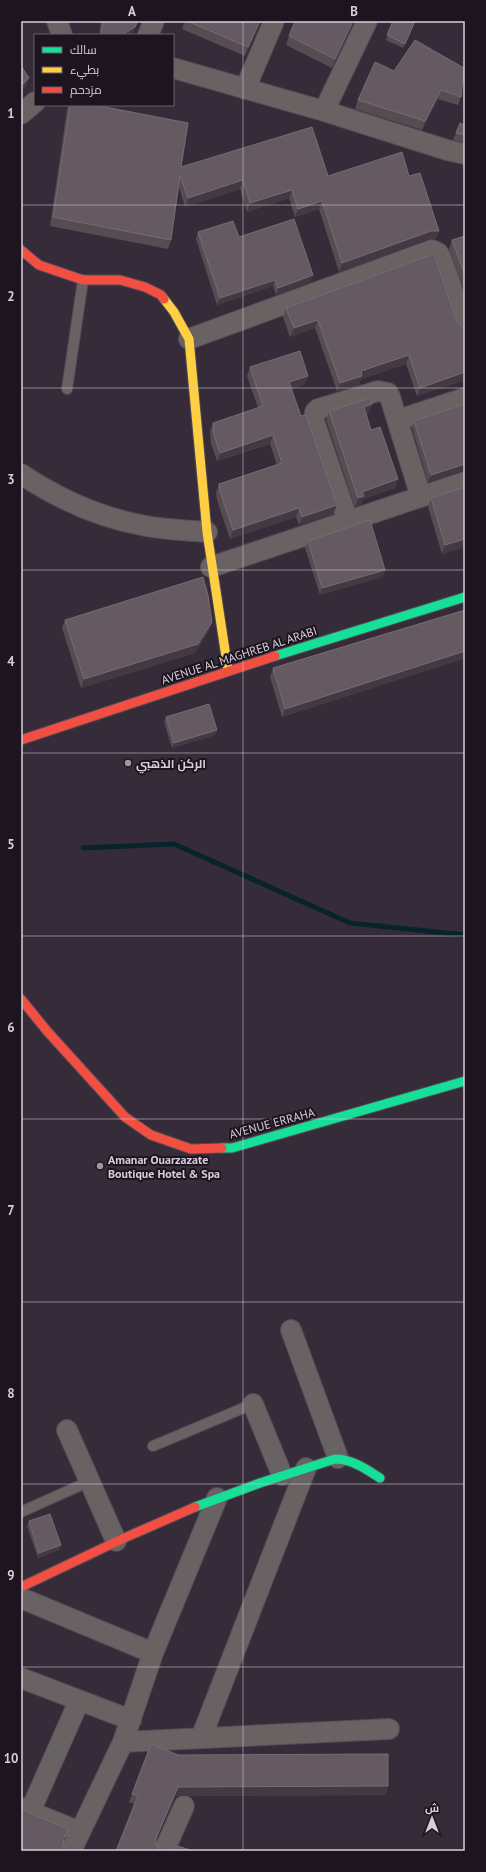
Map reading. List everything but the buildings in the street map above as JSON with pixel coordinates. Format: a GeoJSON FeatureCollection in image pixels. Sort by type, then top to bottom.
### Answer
{"type":"FeatureCollection","features":[{"type":"Feature","properties":{"kind":"street"},"geometry":{"type":"LineString","coordinates":[[57,21],[62,34]]}},
{"type":"Feature","properties":{"kind":"street"},"geometry":{"type":"LineString","coordinates":[[148,34],[154,21]]}},
{"type":"Feature","properties":{"kind":"street"},"geometry":{"type":"LineString","coordinates":[[245,89],[274,21]]}},
{"type":"Feature","properties":{"kind":"street"},"geometry":{"type":"LineString","coordinates":[[324,111],[367,21]]}},
{"type":"Feature","properties":{"kind":"street"},"geometry":{"type":"LineString","coordinates":[[174,68],[324,111],[447,150],[465,154]]}},
{"type":"Feature","properties":{"kind":"street"},"geometry":{"type":"LineString","coordinates":[[21,114],[34,103]]}},
{"type":"Feature","properties":{"kind":"street"},"geometry":{"type":"LineString","coordinates":[[21,250],[39,265],[83,280],[120,280],[145,287],[161,295],[174,312],[189,339],[211,567],[228,670]]}},
{"type":"Feature","properties":{"kind":"street"},"geometry":{"type":"LineString","coordinates":[[189,339],[432,250],[438,253],[441,258],[463,316]]}},
{"type":"Feature","properties":{"kind":"street"},"geometry":{"type":"LineString","coordinates":[[348,521],[314,421],[315,412],[318,409],[382,390],[388,393],[398,420],[421,497]]}},
{"type":"Feature","properties":{"kind":"street"},"geometry":{"type":"LineString","coordinates":[[398,420],[465,398]]}},
{"type":"Feature","properties":{"kind":"street"},"geometry":{"type":"LineString","coordinates":[[21,474],[46,491],[69,503],[107,518],[148,527],[207,532]]}},
{"type":"Feature","properties":{"kind":"street"},"geometry":{"type":"LineString","coordinates":[[211,567],[465,482]]}},
{"type":"Feature","properties":{"kind":"street","name":"AVENUE AL MAGHREB AL ARABI"},"geometry":{"type":"LineString","coordinates":[[21,740],[228,670],[465,597]]}},
{"type":"Feature","properties":{"kind":"street","name":"AVENUE ERRAHA"},"geometry":{"type":"LineString","coordinates":[[21,999],[47,1031],[125,1117],[151,1135],[191,1149],[232,1148],[465,1080]]}},
{"type":"Feature","properties":{"kind":"street"},"geometry":{"type":"LineString","coordinates":[[291,1330],[338,1458]]}},
{"type":"Feature","properties":{"kind":"street"},"geometry":{"type":"LineString","coordinates":[[253,1404],[282,1475]]}},
{"type":"Feature","properties":{"kind":"street"},"geometry":{"type":"LineString","coordinates":[[68,1430],[116,1541]]}},
{"type":"Feature","properties":{"kind":"street"},"geometry":{"type":"LineString","coordinates":[[21,1587],[116,1541],[217,1498],[282,1475],[338,1458],[350,1462],[380,1478]]}},
{"type":"Feature","properties":{"kind":"street"},"geometry":{"type":"LineString","coordinates":[[201,1738],[306,1468]]}},
{"type":"Feature","properties":{"kind":"street"},"geometry":{"type":"LineString","coordinates":[[71,1851],[123,1742],[153,1653],[217,1498]]}},
{"type":"Feature","properties":{"kind":"street"},"geometry":{"type":"LineString","coordinates":[[21,1598],[153,1653]]}},
{"type":"Feature","properties":{"kind":"street"},"geometry":{"type":"LineString","coordinates":[[21,1678],[131,1720]]}},
{"type":"Feature","properties":{"kind":"street"},"geometry":{"type":"LineString","coordinates":[[79,1701],[26,1810],[80,1832]]}},
{"type":"Feature","properties":{"kind":"street"},"geometry":{"type":"LineString","coordinates":[[123,1742],[389,1729]]}},
{"type":"Feature","properties":{"kind":"street"},"geometry":{"type":"LineString","coordinates":[[164,1851],[184,1806]]}},
{"type":"Feature","properties":{"kind":"lane"},"geometry":{"type":"LineString","coordinates":[[67,388],[83,280]]}},
{"type":"Feature","properties":{"kind":"lane"},"geometry":{"type":"LineString","coordinates":[[153,1446],[253,1404]]}},
{"type":"Feature","properties":{"kind":"lane"},"geometry":{"type":"LineString","coordinates":[[21,1512],[90,1481]]}},
{"type":"Feature","properties":{"kind":"waterway"},"geometry":{"type":"LineString","coordinates":[[83,848],[174,844],[350,923],[465,935]]}},
{"type":"Feature","properties":{"kind":"traffic: fast"},"geometry":{"type":"LineString","coordinates":[[275,656],[465,597]]}},
{"type":"Feature","properties":{"kind":"traffic: fast"},"geometry":{"type":"LineString","coordinates":[[222,1148],[232,1148],[465,1081]]}},
{"type":"Feature","properties":{"kind":"traffic: fast"},"geometry":{"type":"LineString","coordinates":[[195,1507],[260,1483],[335,1459],[341,1459],[353,1463],[380,1478]]}},
{"type":"Feature","properties":{"kind":"traffic: slow"},"geometry":{"type":"LineString","coordinates":[[164,299],[174,312],[189,339],[207,532],[228,670]]}},
{"type":"Feature","properties":{"kind":"traffic: jam"},"geometry":{"type":"LineString","coordinates":[[21,250],[39,265],[83,280],[120,280],[145,287],[161,295],[164,299]]}},
{"type":"Feature","properties":{"kind":"traffic: jam"},"geometry":{"type":"LineString","coordinates":[[21,740],[275,656]]}},
{"type":"Feature","properties":{"kind":"traffic: jam"},"geometry":{"type":"LineString","coordinates":[[21,999],[47,1031],[125,1117],[151,1135],[191,1149],[222,1148]]}},
{"type":"Feature","properties":{"kind":"traffic: jam"},"geometry":{"type":"LineString","coordinates":[[21,1587],[122,1539],[195,1507]]}},
{"type":"Feature","properties":{"kind":"place","name":"الركن الذهبي"},"geometry":{"type":"Point","coordinates":[128,763]}},
{"type":"Feature","properties":{"kind":"place","name":"Amanar Ouarzazate Boutique Hotel & Spa"},"geometry":{"type":"Point","coordinates":[100,1166]}}]}
